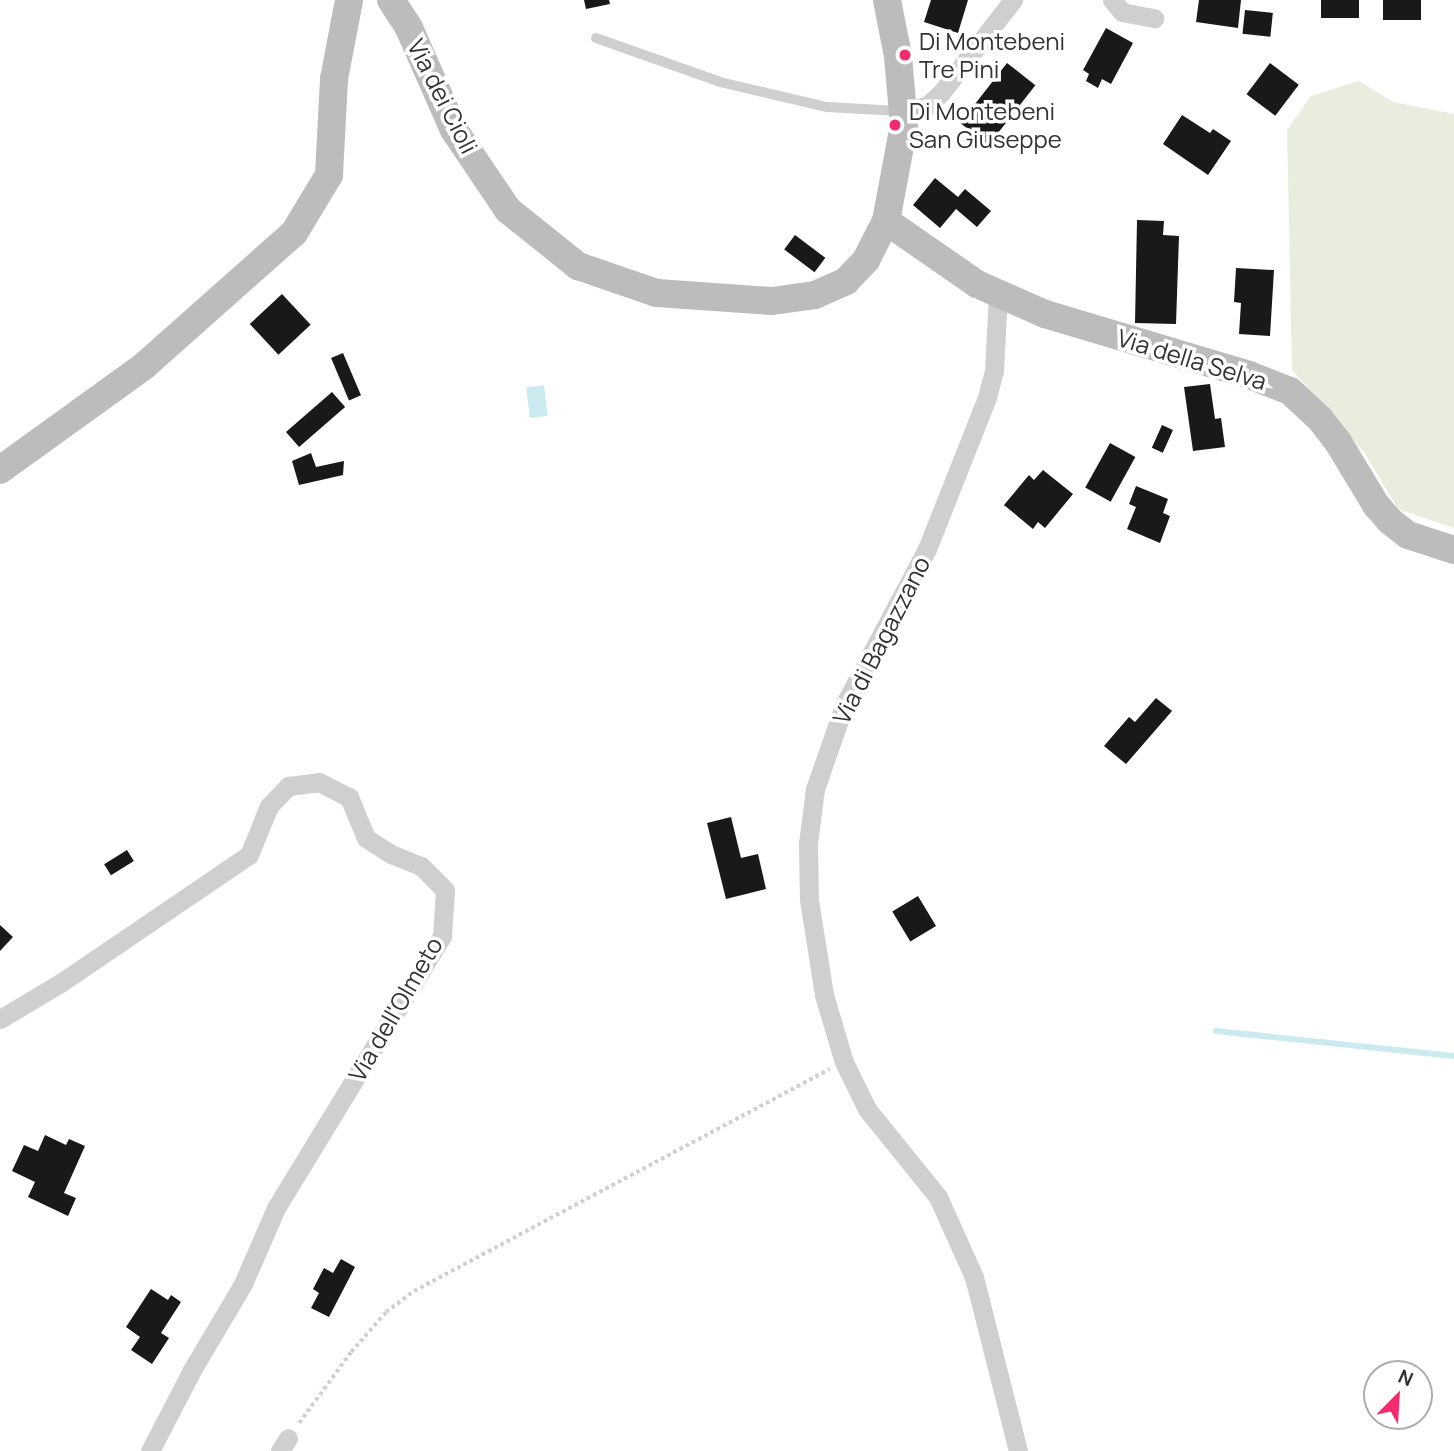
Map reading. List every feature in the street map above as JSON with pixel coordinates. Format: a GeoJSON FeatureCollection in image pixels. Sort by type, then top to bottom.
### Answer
{"type":"FeatureCollection","features":[{"type":"Feature","properties":{"kind":"street"},"geometry":{"type":"LineString","coordinates":[[0,470],[144,366],[294,233],[329,175],[334,79],[349,0]]}},
{"type":"Feature","properties":{"kind":"street","name":"Via dei Cioli"},"geometry":{"type":"LineString","coordinates":[[391,0],[409,28],[454,130],[508,210],[578,266],[657,293],[772,301],[815,295],[846,281],[866,260],[886,221],[904,134],[897,48],[887,0]]}},
{"type":"Feature","properties":{"kind":"street"},"geometry":{"type":"LineString","coordinates":[[903,111],[927,106],[941,93],[1013,0]]}},
{"type":"Feature","properties":{"kind":"street"},"geometry":{"type":"LineString","coordinates":[[1112,0],[1122,12],[1154,18]]}},
{"type":"Feature","properties":{"kind":"street","name":"Via della Selva"},"geometry":{"type":"LineString","coordinates":[[886,221],[956,271],[998,294],[1045,314],[1249,375],[1290,391],[1320,419],[1338,442],[1376,505],[1390,521],[1408,535],[1454,550]]}},
{"type":"Feature","properties":{"kind":"street","name":"Via di Bagazzano"},"geometry":{"type":"LineString","coordinates":[[998,294],[995,371],[986,400],[927,549],[845,703],[815,789],[808,844],[809,900],[824,995],[844,1062],[867,1109],[939,1197],[974,1277],[1018,1451]]}},
{"type":"Feature","properties":{"kind":"street","name":"Via dell'Olmeto"},"geometry":{"type":"LineString","coordinates":[[0,1019],[83,968],[249,855],[268,806],[288,786],[319,782],[349,797],[366,838],[391,854],[421,866],[444,890],[442,936],[276,1208],[243,1284],[150,1451]]}},
{"type":"Feature","properties":{"kind":"lane"},"geometry":{"type":"LineString","coordinates":[[596,38],[747,88],[827,107],[903,111]]}},
{"type":"Feature","properties":{"kind":"path"},"geometry":{"type":"LineString","coordinates":[[284,1445],[351,1352],[386,1312],[414,1291],[614,1182],[844,1062]]}},
{"type":"Feature","properties":{"kind":"green space"},"geometry":{"type":"Polygon","coordinates":[[[1359,81],[1393,102],[1454,114],[1454,528],[1398,509],[1364,452],[1292,370],[1287,130],[1311,96],[1359,81]]]}},
{"type":"Feature","properties":{"kind":"water"},"geometry":{"type":"Polygon","coordinates":[[[544,385],[548,416],[530,418],[526,387],[544,385]]]}},
{"type":"Feature","properties":{"kind":"building"},"geometry":{"type":"Polygon","coordinates":[[[584,0],[609,0],[610,4],[586,9],[584,0]]]}},
{"type":"Feature","properties":{"kind":"building"},"geometry":{"type":"Polygon","coordinates":[[[931,0],[968,0],[958,33],[924,22],[931,0]]]}},
{"type":"Feature","properties":{"kind":"building"},"geometry":{"type":"Polygon","coordinates":[[[1199,0],[1241,0],[1238,28],[1196,22],[1199,0]]]}},
{"type":"Feature","properties":{"kind":"building"},"geometry":{"type":"Polygon","coordinates":[[[1321,0],[1359,0],[1359,18],[1321,18],[1321,0]]]}},
{"type":"Feature","properties":{"kind":"building"},"geometry":{"type":"Polygon","coordinates":[[[1383,0],[1421,0],[1421,20],[1383,20],[1383,0]]]}},
{"type":"Feature","properties":{"kind":"building"},"geometry":{"type":"Polygon","coordinates":[[[1245,10],[1273,13],[1270,37],[1242,34],[1245,10]]]}},
{"type":"Feature","properties":{"kind":"building"},"geometry":{"type":"Polygon","coordinates":[[[1106,28],[1133,43],[1111,84],[1102,79],[1098,88],[1086,81],[1089,74],[1083,70],[1106,28]]]}},
{"type":"Feature","properties":{"kind":"building"},"geometry":{"type":"Polygon","coordinates":[[[1007,63],[1035,85],[989,145],[960,123],[1007,63]]]}},
{"type":"Feature","properties":{"kind":"building"},"geometry":{"type":"Polygon","coordinates":[[[1270,63],[1299,85],[1275,116],[1247,94],[1270,63]]]}},
{"type":"Feature","properties":{"kind":"building"},"geometry":{"type":"Polygon","coordinates":[[[1182,115],[1210,133],[1213,129],[1231,141],[1208,175],[1163,144],[1182,115]]]}},
{"type":"Feature","properties":{"kind":"building"},"geometry":{"type":"Polygon","coordinates":[[[935,178],[958,197],[965,189],[991,211],[977,227],[956,209],[940,228],[913,205],[935,178]]]}},
{"type":"Feature","properties":{"kind":"building"},"geometry":{"type":"Polygon","coordinates":[[[1137,220],[1164,221],[1163,235],[1179,236],[1176,324],[1135,323],[1137,220]]]}},
{"type":"Feature","properties":{"kind":"building"},"geometry":{"type":"Polygon","coordinates":[[[795,235],[825,258],[815,272],[784,249],[795,235]]]}},
{"type":"Feature","properties":{"kind":"building"},"geometry":{"type":"Polygon","coordinates":[[[1236,268],[1274,270],[1270,336],[1239,334],[1241,303],[1234,302],[1236,268]]]}},
{"type":"Feature","properties":{"kind":"building"},"geometry":{"type":"Polygon","coordinates":[[[282,294],[311,325],[278,355],[250,324],[282,294]]]}},
{"type":"Feature","properties":{"kind":"building"},"geometry":{"type":"Polygon","coordinates":[[[343,353],[361,395],[349,400],[331,358],[343,353]]]}},
{"type":"Feature","properties":{"kind":"building"},"geometry":{"type":"Polygon","coordinates":[[[1210,384],[1215,419],[1221,418],[1225,447],[1193,451],[1184,387],[1210,384]]]}},
{"type":"Feature","properties":{"kind":"building"},"geometry":{"type":"Polygon","coordinates":[[[332,392],[345,407],[299,447],[286,432],[332,392]]]}},
{"type":"Feature","properties":{"kind":"building"},"geometry":{"type":"Polygon","coordinates":[[[1162,425],[1173,430],[1163,453],[1152,448],[1162,425]]]}},
{"type":"Feature","properties":{"kind":"building"},"geometry":{"type":"Polygon","coordinates":[[[1110,443],[1135,457],[1111,502],[1085,488],[1110,443]]]}},
{"type":"Feature","properties":{"kind":"building"},"geometry":{"type":"Polygon","coordinates":[[[311,453],[316,467],[344,461],[343,475],[299,485],[292,461],[311,453]]]}},
{"type":"Feature","properties":{"kind":"building"},"geometry":{"type":"Polygon","coordinates":[[[1043,470],[1073,494],[1045,528],[1038,522],[1033,529],[1004,505],[1029,475],[1034,480],[1043,470]]]}},
{"type":"Feature","properties":{"kind":"building"},"geometry":{"type":"Polygon","coordinates":[[[1136,486],[1168,499],[1163,513],[1170,516],[1160,543],[1127,529],[1136,507],[1129,504],[1136,486]]]}},
{"type":"Feature","properties":{"kind":"building"},"geometry":{"type":"Polygon","coordinates":[[[1156,698],[1172,711],[1126,764],[1104,746],[1129,717],[1135,722],[1156,698]]]}},
{"type":"Feature","properties":{"kind":"building"},"geometry":{"type":"Polygon","coordinates":[[[731,817],[741,858],[758,854],[766,889],[726,899],[707,823],[731,817]]]}},
{"type":"Feature","properties":{"kind":"building"},"geometry":{"type":"Polygon","coordinates":[[[127,850],[134,861],[111,875],[104,864],[127,850]]]}},
{"type":"Feature","properties":{"kind":"building"},"geometry":{"type":"Polygon","coordinates":[[[918,896],[936,926],[910,941],[892,911],[918,896]]]}},
{"type":"Feature","properties":{"kind":"building"},"geometry":{"type":"Polygon","coordinates":[[[0,925],[13,937],[0,951],[0,925]]]}},
{"type":"Feature","properties":{"kind":"building"},"geometry":{"type":"Polygon","coordinates":[[[45,1135],[66,1145],[69,1139],[85,1146],[64,1193],[76,1198],[68,1216],[28,1197],[35,1182],[12,1171],[24,1145],[38,1151],[45,1135]]]}},
{"type":"Feature","properties":{"kind":"building"},"geometry":{"type":"Polygon","coordinates":[[[341,1259],[355,1267],[329,1317],[311,1308],[319,1293],[313,1289],[324,1268],[333,1273],[341,1259]]]}},
{"type":"Feature","properties":{"kind":"building"},"geometry":{"type":"Polygon","coordinates":[[[151,1289],[168,1300],[171,1295],[181,1302],[161,1333],[169,1338],[152,1364],[131,1350],[140,1337],[126,1327],[151,1289]]]}},
{"type":"Feature","properties":{"kind":"waterway"},"geometry":{"type":"LineString","coordinates":[[1216,1031],[1454,1056]]}},
{"type":"Feature","properties":{"kind":"place","name":"Di Montebeni Tre Pini"},"geometry":{"type":"Point","coordinates":[905,55]}},
{"type":"Feature","properties":{"kind":"place","name":"Di Montebeni San Giuseppe"},"geometry":{"type":"Point","coordinates":[895,125]}}]}
